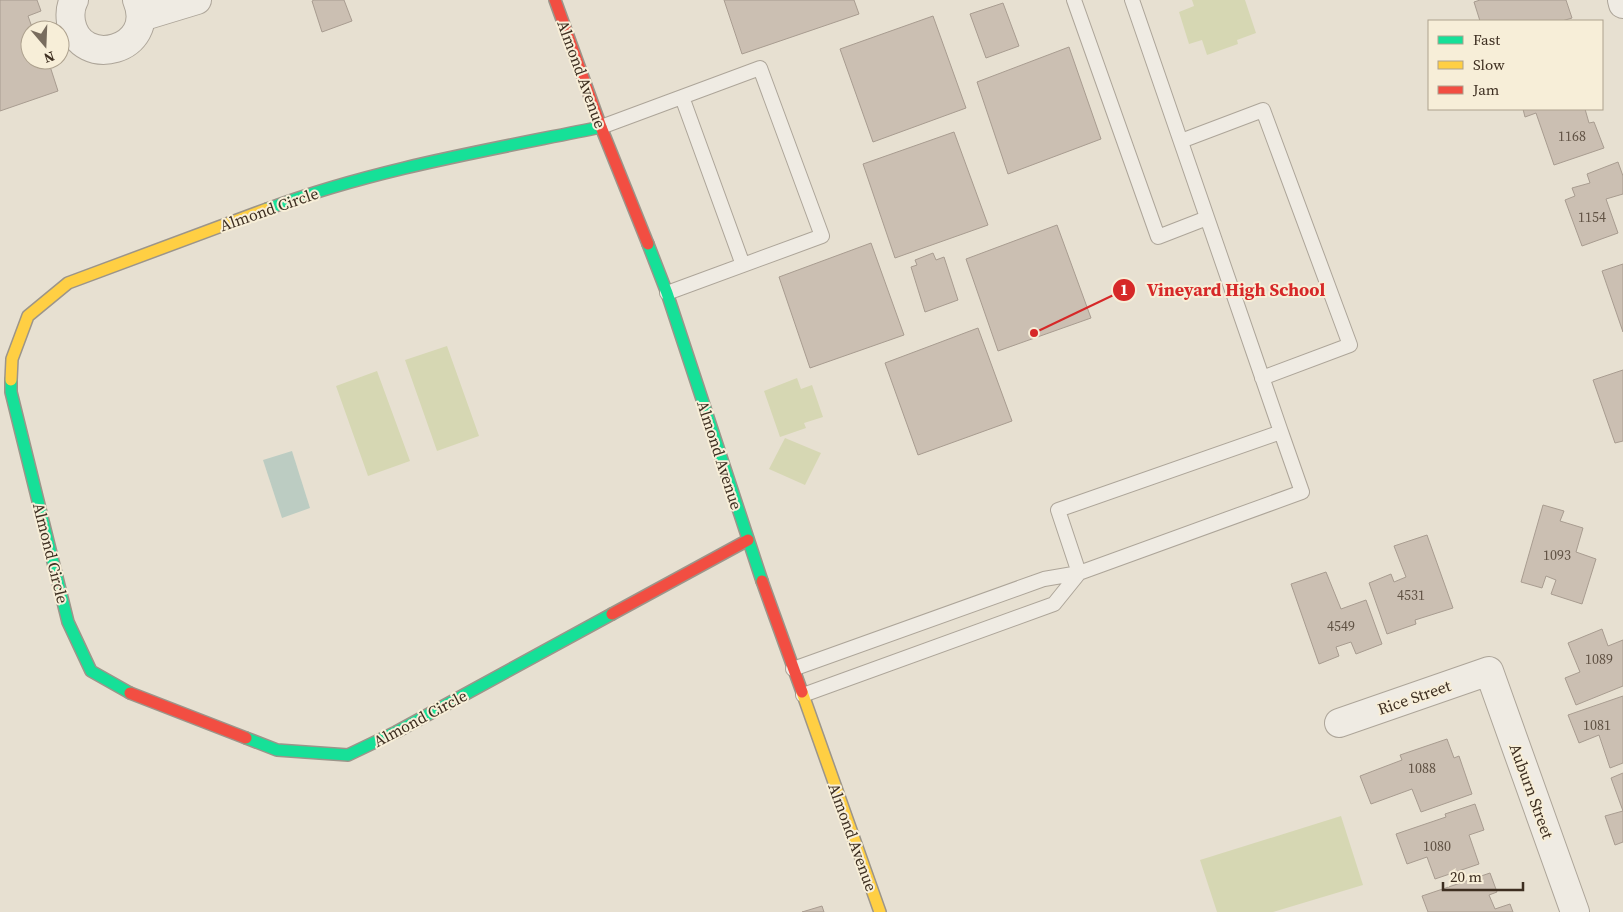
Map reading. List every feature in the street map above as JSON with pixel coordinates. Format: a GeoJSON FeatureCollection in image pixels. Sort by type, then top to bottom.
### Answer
{"type":"FeatureCollection","features":[{"type":"Feature","properties":{"kind":"street"},"geometry":{"type":"LineString","coordinates":[[74,0],[70,16],[72,27],[78,38],[87,46],[98,50],[110,50],[122,46],[132,39],[138,29],[139,9],[197,0]]}},
{"type":"Feature","properties":{"kind":"street","name":"Almond Avenue"},"geometry":{"type":"LineString","coordinates":[[555,0],[601,127],[667,294],[748,540],[880,912]]}},
{"type":"Feature","properties":{"kind":"street"},"geometry":{"type":"LineString","coordinates":[[1622,0],[1623,4]]}},
{"type":"Feature","properties":{"kind":"street","name":"Almond Circle"},"geometry":{"type":"LineString","coordinates":[[601,127],[400,169],[299,197],[68,283],[28,316],[12,359],[11,392],[68,622],[91,670],[133,695],[276,750],[348,755],[396,732],[748,540]]}},
{"type":"Feature","properties":{"kind":"street","name":"Rice Street"},"geometry":{"type":"LineString","coordinates":[[1340,722],[1489,671]]}},
{"type":"Feature","properties":{"kind":"street","name":"Auburn Street"},"geometry":{"type":"LineString","coordinates":[[1489,671],[1575,912]]}},
{"type":"Feature","properties":{"kind":"lane"},"geometry":{"type":"LineString","coordinates":[[1074,0],[1158,237],[1207,218]]}},
{"type":"Feature","properties":{"kind":"lane"},"geometry":{"type":"LineString","coordinates":[[793,669],[1044,579],[1079,573],[1302,492],[1132,0]]}},
{"type":"Feature","properties":{"kind":"lane"},"geometry":{"type":"LineString","coordinates":[[601,127],[760,68],[822,236],[667,294]]}},
{"type":"Feature","properties":{"kind":"lane"},"geometry":{"type":"LineString","coordinates":[[682,97],[743,265]]}},
{"type":"Feature","properties":{"kind":"lane"},"geometry":{"type":"LineString","coordinates":[[1181,141],[1263,110],[1350,346],[1262,378]]}},
{"type":"Feature","properties":{"kind":"lane"},"geometry":{"type":"LineString","coordinates":[[1079,573],[1058,510],[1281,432]]}},
{"type":"Feature","properties":{"kind":"lane"},"geometry":{"type":"LineString","coordinates":[[803,695],[1054,604],[1079,573]]}},
{"type":"Feature","properties":{"kind":"green space"},"geometry":{"type":"Polygon","coordinates":[[[1192,0],[1245,0],[1256,33],[1237,40],[1238,44],[1207,55],[1202,40],[1189,44],[1179,12],[1194,6],[1192,0]]]}},
{"type":"Feature","properties":{"kind":"green space"},"geometry":{"type":"Polygon","coordinates":[[[447,346],[479,436],[437,451],[405,360],[447,346]]]}},
{"type":"Feature","properties":{"kind":"green space"},"geometry":{"type":"Polygon","coordinates":[[[377,371],[410,461],[368,476],[336,386],[377,371]]]}},
{"type":"Feature","properties":{"kind":"green space"},"geometry":{"type":"Polygon","coordinates":[[[797,378],[801,389],[812,385],[823,417],[804,423],[806,428],[780,437],[764,391],[797,378]]]}},
{"type":"Feature","properties":{"kind":"green space"},"geometry":{"type":"Polygon","coordinates":[[[785,438],[821,453],[805,485],[769,469],[785,438]]]}},
{"type":"Feature","properties":{"kind":"green space"},"geometry":{"type":"Polygon","coordinates":[[[1341,816],[1363,885],[1273,912],[1217,912],[1200,860],[1341,816]]]}},
{"type":"Feature","properties":{"kind":"shaded area"},"geometry":{"type":"Polygon","coordinates":[[[292,451],[310,508],[282,518],[263,460],[292,451]]]}},
{"type":"Feature","properties":{"kind":"building"},"geometry":{"type":"Polygon","coordinates":[[[0,0],[37,0],[41,11],[28,16],[29,20],[20,20],[20,70],[51,70],[58,91],[0,111],[0,0]]]}},
{"type":"Feature","properties":{"kind":"building"},"geometry":{"type":"Polygon","coordinates":[[[344,0],[352,21],[322,32],[312,1],[344,0]]]}},
{"type":"Feature","properties":{"kind":"building"},"geometry":{"type":"Polygon","coordinates":[[[724,0],[854,0],[859,14],[742,54],[724,0]]]}},
{"type":"Feature","properties":{"kind":"building"},"geometry":{"type":"Polygon","coordinates":[[[1480,0],[1566,0],[1572,18],[1565,20],[1480,20],[1474,2],[1480,0]]]}},
{"type":"Feature","properties":{"kind":"building"},"geometry":{"type":"Polygon","coordinates":[[[1003,3],[1019,46],[986,58],[970,14],[1003,3]]]}},
{"type":"Feature","properties":{"kind":"building"},"geometry":{"type":"Polygon","coordinates":[[[933,16],[966,108],[873,142],[840,49],[933,16]]]}},
{"type":"Feature","properties":{"kind":"building"},"geometry":{"type":"Polygon","coordinates":[[[1069,47],[1101,139],[1008,174],[977,82],[1069,47]]]}},
{"type":"Feature","properties":{"kind":"building"},"geometry":{"type":"Polygon","coordinates":[[[1523,110],[1585,110],[1589,123],[1594,122],[1604,148],[1554,165],[1536,113],[1525,117],[1523,110]]]}},
{"type":"Feature","properties":{"kind":"building"},"geometry":{"type":"Polygon","coordinates":[[[954,132],[988,225],[895,258],[863,164],[954,132]]]}},
{"type":"Feature","properties":{"kind":"building"},"geometry":{"type":"Polygon","coordinates":[[[1618,162],[1623,176],[1623,194],[1606,199],[1618,233],[1582,246],[1565,200],[1575,196],[1572,188],[1590,183],[1587,174],[1618,162]]]}},
{"type":"Feature","properties":{"kind":"building"},"geometry":{"type":"Polygon","coordinates":[[[1057,225],[1091,318],[998,351],[966,259],[1057,225]]]}},
{"type":"Feature","properties":{"kind":"building"},"geometry":{"type":"Polygon","coordinates":[[[871,243],[904,335],[810,368],[779,277],[871,243]]]}},
{"type":"Feature","properties":{"kind":"building"},"geometry":{"type":"Polygon","coordinates":[[[933,253],[936,260],[944,257],[958,300],[925,312],[911,267],[917,265],[915,260],[933,253]]]}},
{"type":"Feature","properties":{"kind":"building"},"geometry":{"type":"Polygon","coordinates":[[[1623,264],[1623,332],[1602,271],[1623,264]]]}},
{"type":"Feature","properties":{"kind":"building"},"geometry":{"type":"Polygon","coordinates":[[[978,328],[1012,421],[918,455],[885,363],[978,328]]]}},
{"type":"Feature","properties":{"kind":"building"},"geometry":{"type":"Polygon","coordinates":[[[1623,370],[1623,441],[1615,443],[1593,380],[1623,370]]]}},
{"type":"Feature","properties":{"kind":"building"},"geometry":{"type":"Polygon","coordinates":[[[1543,505],[1564,511],[1560,521],[1583,528],[1576,552],[1596,559],[1582,604],[1551,594],[1556,580],[1546,576],[1542,588],[1521,582],[1543,505]]]}},
{"type":"Feature","properties":{"kind":"building"},"geometry":{"type":"Polygon","coordinates":[[[1427,535],[1453,608],[1415,620],[1416,624],[1387,634],[1369,583],[1391,574],[1394,582],[1406,577],[1394,546],[1427,535]]]}},
{"type":"Feature","properties":{"kind":"building"},"geometry":{"type":"Polygon","coordinates":[[[1326,572],[1341,609],[1366,600],[1382,644],[1356,654],[1351,642],[1336,647],[1339,656],[1319,664],[1291,584],[1326,572]]]}},
{"type":"Feature","properties":{"kind":"building"},"geometry":{"type":"Polygon","coordinates":[[[1602,629],[1608,646],[1623,640],[1623,686],[1576,705],[1565,678],[1580,672],[1568,643],[1602,629]]]}},
{"type":"Feature","properties":{"kind":"building"},"geometry":{"type":"Polygon","coordinates":[[[1623,696],[1623,763],[1610,768],[1599,735],[1579,743],[1568,715],[1623,696]]]}},
{"type":"Feature","properties":{"kind":"building"},"geometry":{"type":"Polygon","coordinates":[[[1447,739],[1454,758],[1459,756],[1472,794],[1421,812],[1412,789],[1371,804],[1360,776],[1402,760],[1400,755],[1447,739]]]}},
{"type":"Feature","properties":{"kind":"building"},"geometry":{"type":"Polygon","coordinates":[[[1623,773],[1623,811],[1611,778],[1623,773]]]}},
{"type":"Feature","properties":{"kind":"building"},"geometry":{"type":"Polygon","coordinates":[[[1475,804],[1484,830],[1469,835],[1479,864],[1435,879],[1427,857],[1407,864],[1396,834],[1446,817],[1445,814],[1475,804]]]}},
{"type":"Feature","properties":{"kind":"building"},"geometry":{"type":"Polygon","coordinates":[[[1623,811],[1623,842],[1615,845],[1605,816],[1623,811]]]}},
{"type":"Feature","properties":{"kind":"building"},"geometry":{"type":"Polygon","coordinates":[[[1490,873],[1497,892],[1489,895],[1495,909],[1510,904],[1513,912],[1428,912],[1422,896],[1490,873]]]}},
{"type":"Feature","properties":{"kind":"building"},"geometry":{"type":"Polygon","coordinates":[[[822,906],[824,912],[802,912],[822,906]]]}},
{"type":"Feature","properties":{"kind":"traffic: fast"},"geometry":{"type":"LineString","coordinates":[[267,209],[307,195],[390,172],[601,127]]}},
{"type":"Feature","properties":{"kind":"traffic: fast"},"geometry":{"type":"LineString","coordinates":[[648,244],[667,293],[762,581]]}},
{"type":"Feature","properties":{"kind":"traffic: fast"},"geometry":{"type":"LineString","coordinates":[[11,380],[11,392],[68,622],[91,671],[130,693]]}},
{"type":"Feature","properties":{"kind":"traffic: fast"},"geometry":{"type":"LineString","coordinates":[[246,738],[277,750],[348,755],[396,732],[612,614]]}},
{"type":"Feature","properties":{"kind":"traffic: slow"},"geometry":{"type":"LineString","coordinates":[[11,380],[12,359],[28,316],[68,283],[267,209]]}},
{"type":"Feature","properties":{"kind":"traffic: slow"},"geometry":{"type":"LineString","coordinates":[[802,692],[880,912]]}},
{"type":"Feature","properties":{"kind":"traffic: jam"},"geometry":{"type":"LineString","coordinates":[[555,0],[601,127],[648,244]]}},
{"type":"Feature","properties":{"kind":"traffic: jam"},"geometry":{"type":"LineString","coordinates":[[612,614],[748,540]]}},
{"type":"Feature","properties":{"kind":"traffic: jam"},"geometry":{"type":"LineString","coordinates":[[762,581],[802,692]]}},
{"type":"Feature","properties":{"kind":"traffic: jam"},"geometry":{"type":"LineString","coordinates":[[130,693],[246,738]]}},
{"type":"Feature","properties":{"kind":"place","name":"Vineyard High School"},"geometry":{"type":"Point","coordinates":[1034,333]}}]}
